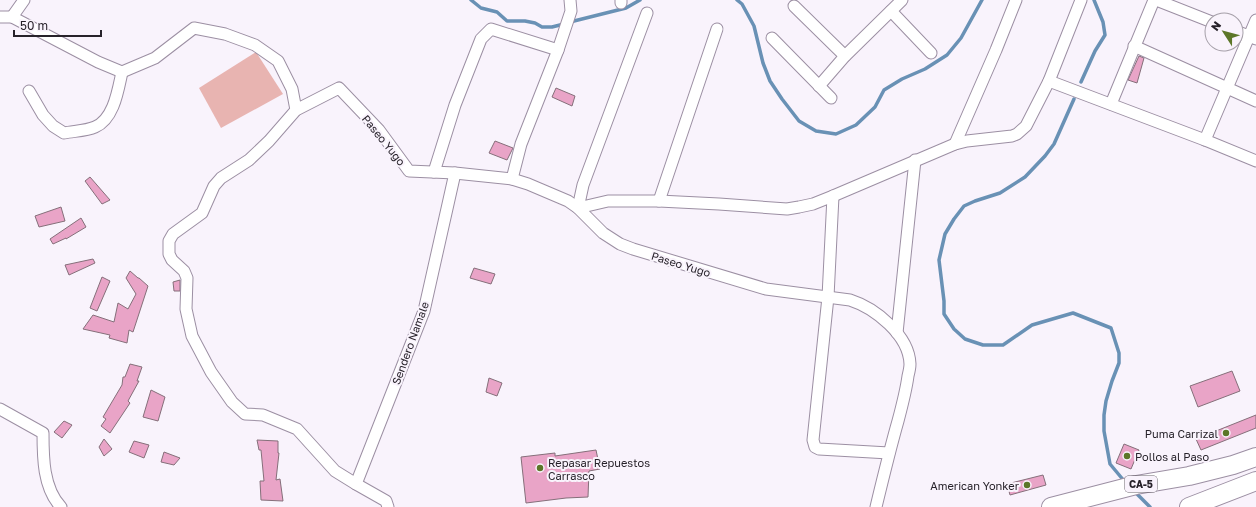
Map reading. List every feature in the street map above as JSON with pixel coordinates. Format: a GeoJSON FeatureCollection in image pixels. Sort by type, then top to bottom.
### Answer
{"type":"FeatureCollection","features":[{"type":"Feature","properties":{"kind":"highway","name":"CA-5"},"geometry":{"type":"LineString","coordinates":[[1051,507],[1089,501],[1136,485],[1189,476],[1233,465],[1256,457]]}},
{"type":"Feature","properties":{"kind":"highway"},"geometry":{"type":"LineString","coordinates":[[1189,507],[1256,481]]}},
{"type":"Feature","properties":{"kind":"street"},"geometry":{"type":"LineString","coordinates":[[12,17],[24,0]]}},
{"type":"Feature","properties":{"kind":"street"},"geometry":{"type":"LineString","coordinates":[[820,86],[845,56],[902,0]]}},
{"type":"Feature","properties":{"kind":"street"},"geometry":{"type":"LineString","coordinates":[[955,144],[1016,0]]}},
{"type":"Feature","properties":{"kind":"street"},"geometry":{"type":"LineString","coordinates":[[647,13],[583,185],[578,208],[608,201],[659,201],[787,209],[800,208],[833,196],[955,144],[1017,134],[1026,126],[1049,81],[1081,0]]}},
{"type":"Feature","properties":{"kind":"street"},"geometry":{"type":"LineString","coordinates":[[1111,104],[1134,46],[1155,0],[1204,19]]}},
{"type":"Feature","properties":{"kind":"street"},"geometry":{"type":"LineString","coordinates":[[512,179],[521,144],[558,50],[571,5]]}},
{"type":"Feature","properties":{"kind":"street"},"geometry":{"type":"LineString","coordinates":[[794,6],[845,56]]}},
{"type":"Feature","properties":{"kind":"street"},"geometry":{"type":"LineString","coordinates":[[891,11],[931,53]]}},
{"type":"Feature","properties":{"kind":"street"},"geometry":{"type":"LineString","coordinates":[[0,17],[12,17],[98,62],[122,72],[155,58],[194,28],[225,34],[255,45],[278,61],[292,89],[296,110]]}},
{"type":"Feature","properties":{"kind":"street"},"geometry":{"type":"LineString","coordinates":[[1205,140],[1226,89],[1253,37],[1256,20]]}},
{"type":"Feature","properties":{"kind":"street"},"geometry":{"type":"LineString","coordinates":[[434,172],[455,104],[478,46],[481,39],[491,29],[558,50]]}},
{"type":"Feature","properties":{"kind":"street"},"geometry":{"type":"LineString","coordinates":[[659,201],[717,29]]}},
{"type":"Feature","properties":{"kind":"street"},"geometry":{"type":"LineString","coordinates":[[772,38],[831,98]]}},
{"type":"Feature","properties":{"kind":"street"},"geometry":{"type":"LineString","coordinates":[[1134,46],[1226,89],[1256,101]]}},
{"type":"Feature","properties":{"kind":"street"},"geometry":{"type":"LineString","coordinates":[[29,91],[43,114],[53,126],[64,133],[95,127],[107,119],[116,98],[122,72]]}},
{"type":"Feature","properties":{"kind":"street"},"geometry":{"type":"LineString","coordinates":[[1049,81],[1205,140],[1256,161]]}},
{"type":"Feature","properties":{"kind":"street","name":"Paseo Yugo"},"geometry":{"type":"LineString","coordinates":[[388,507],[386,501],[335,471],[297,429],[263,415],[245,414],[232,402],[211,372],[192,336],[186,309],[187,278],[184,271],[172,260],[169,254],[169,241],[173,234],[202,213],[214,186],[221,178],[249,160],[269,141],[296,110],[339,88],[379,130],[409,171],[455,173],[512,179],[568,201],[578,208],[603,232],[620,244],[633,249],[766,289],[850,300],[859,303],[879,316],[897,333],[906,346],[910,364],[906,393],[876,507]]}},
{"type":"Feature","properties":{"kind":"street"},"geometry":{"type":"LineString","coordinates":[[897,333],[915,160]]}},
{"type":"Feature","properties":{"kind":"street","name":"Sendero Namale"},"geometry":{"type":"LineString","coordinates":[[356,484],[424,311],[455,173]]}},
{"type":"Feature","properties":{"kind":"street"},"geometry":{"type":"LineString","coordinates":[[833,196],[828,298],[814,440],[815,447],[818,449],[890,452]]}},
{"type":"Feature","properties":{"kind":"street"},"geometry":{"type":"LineString","coordinates":[[0,409],[44,432],[43,446],[46,481],[61,507]]}},
{"type":"Feature","properties":{"kind":"shaded area"},"geometry":{"type":"Polygon","coordinates":[[[256,52],[283,94],[221,128],[199,88],[256,52]]]}},
{"type":"Feature","properties":{"kind":"building"},"geometry":{"type":"Polygon","coordinates":[[[1139,56],[1144,58],[1137,83],[1128,80],[1139,56]]]}},
{"type":"Feature","properties":{"kind":"building"},"geometry":{"type":"Polygon","coordinates":[[[556,88],[575,96],[572,106],[552,97],[556,88]]]}},
{"type":"Feature","properties":{"kind":"building"},"geometry":{"type":"Polygon","coordinates":[[[495,141],[513,148],[507,160],[489,153],[495,141]]]}},
{"type":"Feature","properties":{"kind":"building"},"geometry":{"type":"Polygon","coordinates":[[[90,177],[110,200],[102,204],[85,181],[90,177]]]}},
{"type":"Feature","properties":{"kind":"building"},"geometry":{"type":"Polygon","coordinates":[[[61,207],[65,221],[39,227],[35,216],[61,207]]]}},
{"type":"Feature","properties":{"kind":"building"},"geometry":{"type":"Polygon","coordinates":[[[81,218],[86,227],[66,239],[53,244],[50,239],[81,218]]]}},
{"type":"Feature","properties":{"kind":"building"},"geometry":{"type":"Polygon","coordinates":[[[93,259],[95,263],[69,275],[65,265],[93,259]]]}},
{"type":"Feature","properties":{"kind":"building"},"geometry":{"type":"Polygon","coordinates":[[[474,268],[495,274],[491,284],[470,278],[474,268]]]}},
{"type":"Feature","properties":{"kind":"building"},"geometry":{"type":"Polygon","coordinates":[[[130,271],[148,286],[133,332],[129,330],[127,343],[109,338],[110,335],[83,329],[93,315],[114,322],[118,303],[128,309],[136,294],[126,278],[130,271]]]}},
{"type":"Feature","properties":{"kind":"building"},"geometry":{"type":"Polygon","coordinates":[[[102,277],[110,281],[97,311],[90,308],[102,277]]]}},
{"type":"Feature","properties":{"kind":"building"},"geometry":{"type":"Polygon","coordinates":[[[180,280],[180,291],[174,291],[173,282],[180,280]]]}},
{"type":"Feature","properties":{"kind":"building"},"geometry":{"type":"Polygon","coordinates":[[[130,364],[142,367],[137,381],[139,381],[128,401],[130,403],[110,433],[101,426],[106,419],[103,417],[122,385],[123,377],[125,377],[130,364]]]}},
{"type":"Feature","properties":{"kind":"building"},"geometry":{"type":"Polygon","coordinates":[[[1232,371],[1240,391],[1198,407],[1190,386],[1232,371]]]}},
{"type":"Feature","properties":{"kind":"building"},"geometry":{"type":"Polygon","coordinates":[[[489,378],[502,383],[497,396],[486,392],[489,378]]]}},
{"type":"Feature","properties":{"kind":"building"},"geometry":{"type":"Polygon","coordinates":[[[151,390],[165,397],[158,421],[143,417],[151,390]]]}},
{"type":"Feature","properties":{"kind":"building","name":"Puma Carrizal"},"geometry":{"type":"Polygon","coordinates":[[[1256,415],[1256,428],[1201,450],[1196,439],[1256,415]]]}},
{"type":"Feature","properties":{"kind":"building"},"geometry":{"type":"Polygon","coordinates":[[[64,421],[72,425],[62,438],[54,432],[64,421]]]}},
{"type":"Feature","properties":{"kind":"building"},"geometry":{"type":"Polygon","coordinates":[[[104,439],[112,449],[104,456],[99,447],[104,439]]]}},
{"type":"Feature","properties":{"kind":"building"},"geometry":{"type":"Polygon","coordinates":[[[257,440],[278,441],[279,453],[276,480],[280,479],[283,501],[261,500],[260,481],[264,481],[261,450],[259,450],[257,440]]]}},
{"type":"Feature","properties":{"kind":"building"},"geometry":{"type":"Polygon","coordinates":[[[134,441],[149,445],[144,458],[129,452],[134,441]]]}},
{"type":"Feature","properties":{"kind":"building","name":"Pollos al Paso"},"geometry":{"type":"Polygon","coordinates":[[[1124,444],[1139,450],[1131,469],[1116,463],[1124,444]]]}},
{"type":"Feature","properties":{"kind":"building"},"geometry":{"type":"Polygon","coordinates":[[[596,450],[600,469],[589,471],[588,497],[526,503],[521,457],[555,453],[555,456],[596,450]]]}},
{"type":"Feature","properties":{"kind":"building"},"geometry":{"type":"Polygon","coordinates":[[[164,452],[180,458],[174,465],[161,462],[164,452]]]}},
{"type":"Feature","properties":{"kind":"building","name":"American Yonker"},"geometry":{"type":"Polygon","coordinates":[[[1043,475],[1046,485],[1010,495],[1007,484],[1043,475]]]}},
{"type":"Feature","properties":{"kind":"waterway"},"geometry":{"type":"LineString","coordinates":[[471,0],[481,8],[497,12],[507,21],[525,21],[535,23],[542,27],[552,27],[564,24]]}},
{"type":"Feature","properties":{"kind":"waterway"},"geometry":{"type":"LineString","coordinates":[[570,22],[626,8],[640,0]]}},
{"type":"Feature","properties":{"kind":"waterway"},"geometry":{"type":"LineString","coordinates":[[737,0],[742,4],[754,26],[763,63],[770,81],[782,99],[799,121],[816,131],[836,134],[856,125],[875,107],[884,90],[902,79],[925,69],[947,55],[961,38],[982,0]]}},
{"type":"Feature","properties":{"kind":"waterway"},"geometry":{"type":"LineString","coordinates":[[1081,82],[1095,51],[1105,35],[1103,22],[1094,0]]}},
{"type":"Feature","properties":{"kind":"waterway"},"geometry":{"type":"LineString","coordinates":[[1074,99],[1054,144],[1025,177],[1000,193],[964,206],[954,219],[945,234],[939,260],[944,314],[954,329],[965,339],[983,345],[1003,345],[1032,325],[1073,313],[1111,328],[1119,353],[1119,363],[1106,401],[1104,431],[1110,464],[1125,482]]}},
{"type":"Feature","properties":{"kind":"waterway"},"geometry":{"type":"LineString","coordinates":[[1134,491],[1150,507]]}},
{"type":"Feature","properties":{"kind":"place","name":"Puma Carrizal"},"geometry":{"type":"Point","coordinates":[1226,433]}},
{"type":"Feature","properties":{"kind":"place","name":"Pollos al Paso"},"geometry":{"type":"Point","coordinates":[1127,456]}},
{"type":"Feature","properties":{"kind":"place","name":"Repasar Repuestos Carrasco"},"geometry":{"type":"Point","coordinates":[540,468]}},
{"type":"Feature","properties":{"kind":"place","name":"American Yonker"},"geometry":{"type":"Point","coordinates":[1027,485]}}]}
